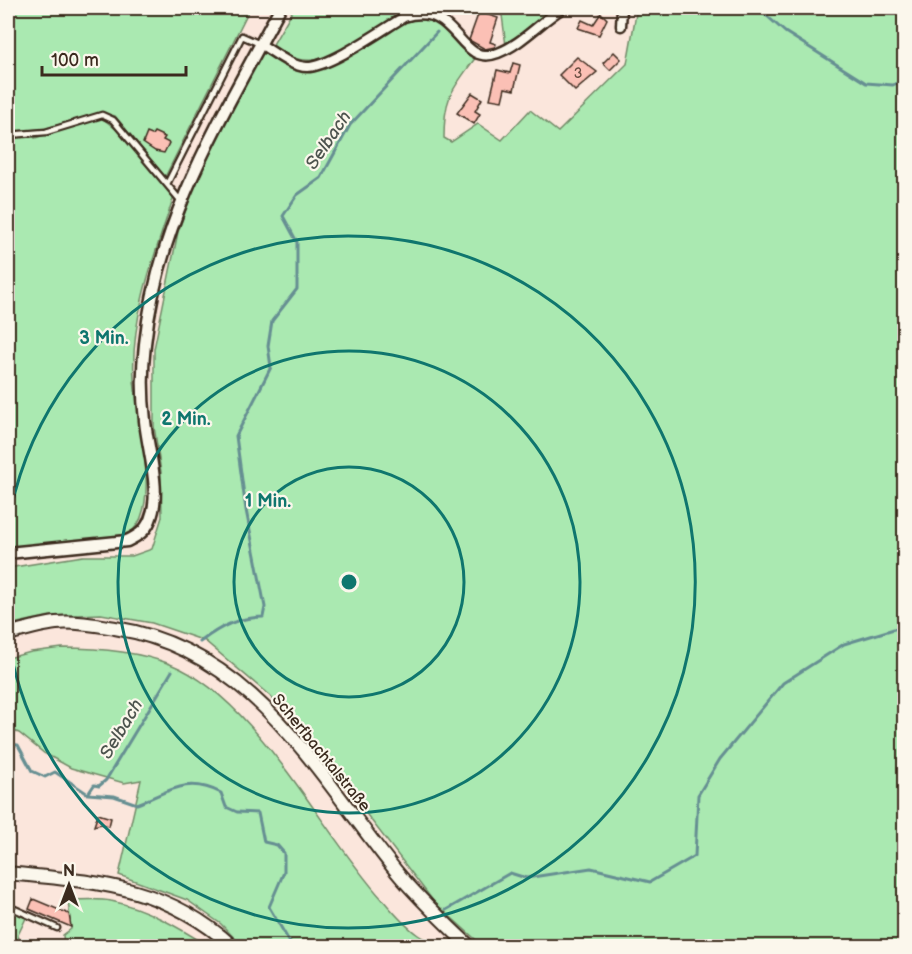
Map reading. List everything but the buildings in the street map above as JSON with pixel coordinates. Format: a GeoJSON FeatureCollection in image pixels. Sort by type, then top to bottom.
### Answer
{"type":"FeatureCollection","features":[{"type":"Feature","properties":{"kind":"main road","name":"Scherfbachtalstraße"},"geometry":{"type":"LineString","coordinates":[[8,634],[57,623],[98,625],[142,632],[193,652],[221,669],[253,695],[279,723],[398,873],[469,946]]}},
{"type":"Feature","properties":{"kind":"main road"},"geometry":{"type":"LineString","coordinates":[[8,873],[89,880],[138,891],[189,914],[232,946]]}},
{"type":"Feature","properties":{"kind":"street"},"geometry":{"type":"LineString","coordinates":[[8,553],[127,541],[141,534],[149,522],[153,496],[145,421],[145,344],[158,275],[180,200],[280,8]]}},
{"type":"Feature","properties":{"kind":"street"},"geometry":{"type":"LineString","coordinates":[[260,44],[294,64],[307,67],[326,62],[404,17],[417,12],[431,12],[443,19],[468,47],[483,55],[496,55],[510,48],[563,8]]}},
{"type":"Feature","properties":{"kind":"street"},"geometry":{"type":"LineString","coordinates":[[621,26],[622,8]]}},
{"type":"Feature","properties":{"kind":"lane"},"geometry":{"type":"LineString","coordinates":[[166,184],[242,36],[260,44]]}},
{"type":"Feature","properties":{"kind":"lane"},"geometry":{"type":"LineString","coordinates":[[8,135],[46,132],[102,115],[113,120],[180,200]]}},
{"type":"Feature","properties":{"kind":"lane"},"geometry":{"type":"LineString","coordinates":[[8,906],[57,928]]}},
{"type":"Feature","properties":{"kind":"green space"},"geometry":{"type":"Polygon","coordinates":[[[8,8],[250,8],[165,177],[115,116],[102,113],[30,130],[35,138],[101,117],[118,131],[174,196],[145,286],[136,333],[134,379],[146,480],[141,517],[133,530],[125,534],[74,542],[8,548],[8,8]]]}},
{"type":"Feature","properties":{"kind":"green space"},"geometry":{"type":"Polygon","coordinates":[[[294,8],[439,8],[404,14],[340,52],[324,58],[307,60],[290,57],[272,46],[294,8]]]}},
{"type":"Feature","properties":{"kind":"green space"},"geometry":{"type":"Polygon","coordinates":[[[474,8],[558,8],[506,46],[502,15],[474,8]]]}},
{"type":"Feature","properties":{"kind":"green space"},"geometry":{"type":"Polygon","coordinates":[[[637,8],[904,8],[904,946],[483,946],[434,902],[308,738],[270,696],[205,641],[152,623],[101,614],[50,616],[8,625],[8,568],[83,556],[132,556],[152,549],[162,517],[161,472],[154,426],[154,349],[178,232],[195,184],[261,54],[269,54],[312,69],[409,18],[430,16],[446,25],[471,56],[476,57],[451,94],[444,124],[444,138],[451,142],[478,124],[502,140],[530,110],[558,132],[627,64],[637,8]]]}},
{"type":"Feature","properties":{"kind":"green space"},"geometry":{"type":"Polygon","coordinates":[[[62,648],[103,650],[144,656],[170,664],[201,681],[231,706],[259,736],[359,871],[390,908],[413,931],[437,946],[242,946],[221,924],[187,900],[119,875],[141,780],[124,783],[71,768],[44,753],[19,733],[8,729],[8,658],[62,648]]]}},
{"type":"Feature","properties":{"kind":"green space"},"geometry":{"type":"Polygon","coordinates":[[[68,900],[106,900],[137,908],[173,925],[208,946],[64,946],[63,935],[71,929],[68,900]]]}},
{"type":"Feature","properties":{"kind":"green space"},"geometry":{"type":"Polygon","coordinates":[[[8,909],[26,918],[18,935],[21,946],[8,946],[8,909]]]}},
{"type":"Feature","properties":{"kind":"waterway","name":"Selbach"},"geometry":{"type":"LineString","coordinates":[[758,8],[785,32],[866,83],[893,85],[904,80]]}},
{"type":"Feature","properties":{"kind":"waterway","name":"Selbach"},"geometry":{"type":"LineString","coordinates":[[200,642],[230,624],[263,617],[265,607],[246,510],[236,436],[271,367],[268,346],[272,321],[297,289],[297,242],[283,216],[297,195],[321,178],[350,125],[437,32]]}},
{"type":"Feature","properties":{"kind":"waterway"},"geometry":{"type":"LineString","coordinates":[[446,910],[510,873],[526,878],[591,868],[650,882],[695,856],[698,795],[720,759],[783,683],[844,644],[904,626]]}},
{"type":"Feature","properties":{"kind":"waterway","name":"Selbach"},"geometry":{"type":"LineString","coordinates":[[88,794],[94,785],[99,786],[106,780],[172,671]]}},
{"type":"Feature","properties":{"kind":"waterway"},"geometry":{"type":"LineString","coordinates":[[8,744],[18,745],[32,771],[45,777],[55,772],[88,794],[114,796],[137,804],[168,790],[198,785],[221,793],[226,807],[237,812],[258,813],[264,842],[277,845],[284,853],[284,872],[269,907],[292,946]]}},
{"type":"Feature","properties":{"kind":"waterway"},"geometry":{"type":"LineString","coordinates":[[418,946],[422,941]]}}]}
